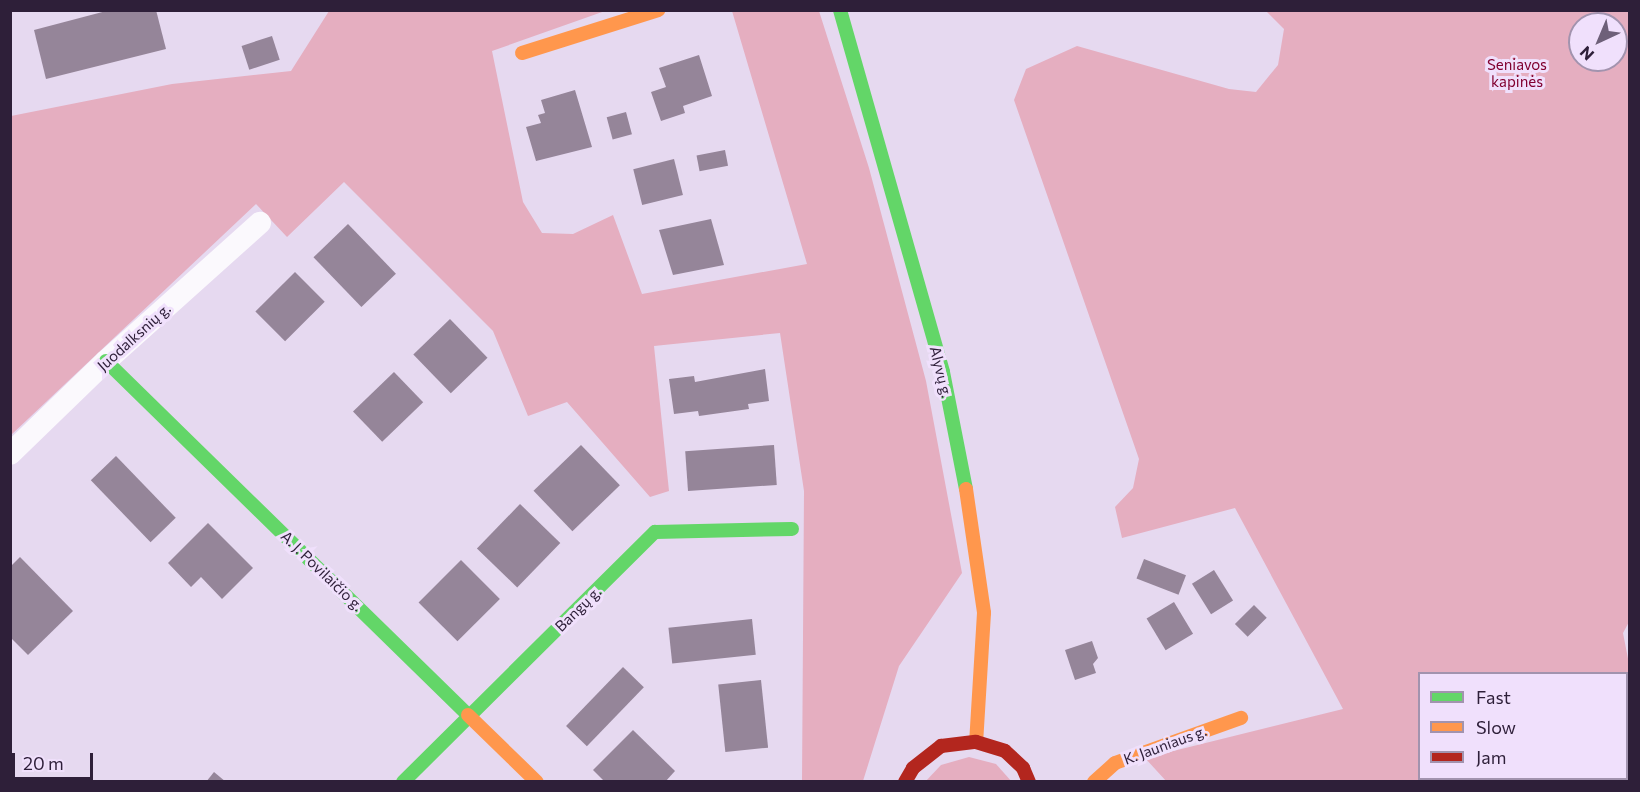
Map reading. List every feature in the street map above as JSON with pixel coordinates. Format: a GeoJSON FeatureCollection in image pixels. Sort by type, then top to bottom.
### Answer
{"type":"FeatureCollection","features":[{"type":"Feature","properties":{"kind":"street"},"geometry":{"type":"LineString","coordinates":[[522,53],[658,10]]}},
{"type":"Feature","properties":{"kind":"street","name":"Alyvų g."},"geometry":{"type":"LineString","coordinates":[[840,10],[943,372],[976,541],[984,614],[976,742]]}},
{"type":"Feature","properties":{"kind":"street","name":"Juodalksnių g."},"geometry":{"type":"LineString","coordinates":[[10,454],[106,361],[260,223]]}},
{"type":"Feature","properties":{"kind":"street","name":"A. J. Povilaičio g."},"geometry":{"type":"LineString","coordinates":[[106,361],[537,782]]}},
{"type":"Feature","properties":{"kind":"street","name":"Bangų g."},"geometry":{"type":"LineString","coordinates":[[403,782],[655,532],[792,529]]}},
{"type":"Feature","properties":{"kind":"street","name":"K. Jauniaus g."},"geometry":{"type":"LineString","coordinates":[[1094,782],[1115,764],[1241,718]]}},
{"type":"Feature","properties":{"kind":"street"},"geometry":{"type":"LineString","coordinates":[[905,782],[913,768],[941,746],[976,742],[1005,751],[1023,768],[1029,782]]}},
{"type":"Feature","properties":{"kind":"green space"},"geometry":{"type":"Polygon","coordinates":[[[329,11],[605,11],[492,51],[523,202],[542,233],[573,234],[613,215],[642,294],[807,264],[732,11],[819,11],[869,168],[926,381],[962,573],[899,666],[863,781],[802,781],[804,491],[780,333],[654,346],[669,491],[650,497],[567,402],[528,416],[493,331],[344,182],[287,237],[256,204],[11,435],[11,116],[172,84],[291,71],[329,11]]]}},
{"type":"Feature","properties":{"kind":"green space","name":"Seniavos kapinės"},"geometry":{"type":"Polygon","coordinates":[[[1266,11],[1629,11],[1630,620],[1623,633],[1630,669],[1629,781],[1167,782],[1145,758],[1343,709],[1235,508],[1122,538],[1115,507],[1133,488],[1139,459],[1014,100],[1026,69],[1077,46],[1229,89],[1256,92],[1278,65],[1284,29],[1266,11]]]}},
{"type":"Feature","properties":{"kind":"green space"},"geometry":{"type":"Polygon","coordinates":[[[969,757],[996,764],[1012,782],[925,782],[941,765],[969,757]]]}},
{"type":"Feature","properties":{"kind":"building"},"geometry":{"type":"Polygon","coordinates":[[[110,10],[156,10],[166,49],[46,79],[34,30],[110,10]]]}},
{"type":"Feature","properties":{"kind":"building"},"geometry":{"type":"Polygon","coordinates":[[[272,36],[280,60],[249,70],[242,46],[272,36]]]}},
{"type":"Feature","properties":{"kind":"building"},"geometry":{"type":"Polygon","coordinates":[[[699,55],[712,96],[683,106],[685,113],[661,121],[651,92],[666,87],[659,68],[699,55]]]}},
{"type":"Feature","properties":{"kind":"building"},"geometry":{"type":"Polygon","coordinates":[[[575,90],[592,147],[536,161],[526,127],[541,123],[538,115],[545,113],[541,100],[575,90]]]}},
{"type":"Feature","properties":{"kind":"building"},"geometry":{"type":"Polygon","coordinates":[[[626,112],[632,134],[613,139],[607,117],[626,112]]]}},
{"type":"Feature","properties":{"kind":"building"},"geometry":{"type":"Polygon","coordinates":[[[725,150],[728,166],[700,171],[697,156],[725,150]]]}},
{"type":"Feature","properties":{"kind":"building"},"geometry":{"type":"Polygon","coordinates":[[[674,159],[683,195],[642,205],[633,169],[674,159]]]}},
{"type":"Feature","properties":{"kind":"building"},"geometry":{"type":"Polygon","coordinates":[[[711,219],[724,265],[673,275],[659,230],[711,219]]]}},
{"type":"Feature","properties":{"kind":"building"},"geometry":{"type":"Polygon","coordinates":[[[348,224],[396,274],[361,307],[313,257],[348,224]]]}},
{"type":"Feature","properties":{"kind":"building"},"geometry":{"type":"Polygon","coordinates":[[[295,272],[325,302],[285,341],[255,312],[295,272]]]}},
{"type":"Feature","properties":{"kind":"building"},"geometry":{"type":"Polygon","coordinates":[[[450,319],[488,358],[451,393],[413,354],[450,319]]]}},
{"type":"Feature","properties":{"kind":"building"},"geometry":{"type":"Polygon","coordinates":[[[765,369],[769,401],[748,404],[749,409],[699,416],[698,411],[674,414],[669,379],[694,376],[695,382],[765,369]]]}},
{"type":"Feature","properties":{"kind":"building"},"geometry":{"type":"Polygon","coordinates":[[[394,372],[423,402],[382,442],[353,412],[394,372]]]}},
{"type":"Feature","properties":{"kind":"building"},"geometry":{"type":"Polygon","coordinates":[[[581,445],[620,485],[572,531],[534,491],[581,445]]]}},
{"type":"Feature","properties":{"kind":"building"},"geometry":{"type":"Polygon","coordinates":[[[774,445],[777,485],[688,491],[685,451],[774,445]]]}},
{"type":"Feature","properties":{"kind":"building"},"geometry":{"type":"Polygon","coordinates":[[[116,456],[176,518],[151,542],[91,480],[116,456]]]}},
{"type":"Feature","properties":{"kind":"building"},"geometry":{"type":"Polygon","coordinates":[[[520,504],[560,543],[517,587],[477,549],[520,504]]]}},
{"type":"Feature","properties":{"kind":"building"},"geometry":{"type":"Polygon","coordinates":[[[208,523],[253,568],[222,599],[201,577],[191,587],[168,563],[208,523]]]}},
{"type":"Feature","properties":{"kind":"building"},"geometry":{"type":"Polygon","coordinates":[[[20,557],[73,611],[28,655],[10,637],[10,567],[20,557]]]}},
{"type":"Feature","properties":{"kind":"building"},"geometry":{"type":"Polygon","coordinates":[[[1144,559],[1186,575],[1178,595],[1136,579],[1144,559]]]}},
{"type":"Feature","properties":{"kind":"building"},"geometry":{"type":"Polygon","coordinates":[[[461,560],[500,599],[457,641],[419,602],[461,560]]]}},
{"type":"Feature","properties":{"kind":"building"},"geometry":{"type":"Polygon","coordinates":[[[1214,570],[1233,601],[1211,614],[1192,584],[1214,570]]]}},
{"type":"Feature","properties":{"kind":"building"},"geometry":{"type":"Polygon","coordinates":[[[1174,602],[1193,634],[1166,650],[1147,618],[1174,602]]]}},
{"type":"Feature","properties":{"kind":"building"},"geometry":{"type":"Polygon","coordinates":[[[1254,605],[1267,618],[1248,637],[1235,624],[1254,605]]]}},
{"type":"Feature","properties":{"kind":"building"},"geometry":{"type":"Polygon","coordinates":[[[752,619],[756,655],[672,664],[668,628],[752,619]]]}},
{"type":"Feature","properties":{"kind":"building"},"geometry":{"type":"Polygon","coordinates":[[[1092,641],[1098,658],[1093,664],[1096,673],[1075,680],[1065,650],[1092,641]]]}},
{"type":"Feature","properties":{"kind":"building"},"geometry":{"type":"Polygon","coordinates":[[[623,667],[644,687],[587,746],[566,726],[623,667]]]}},
{"type":"Feature","properties":{"kind":"building"},"geometry":{"type":"Polygon","coordinates":[[[761,680],[768,748],[725,752],[718,684],[761,680]]]}},
{"type":"Feature","properties":{"kind":"building"},"geometry":{"type":"Polygon","coordinates":[[[633,730],[675,771],[665,782],[605,782],[593,770],[633,730]]]}},
{"type":"Feature","properties":{"kind":"building"},"geometry":{"type":"Polygon","coordinates":[[[214,772],[226,782],[206,782],[214,772]]]}},
{"type":"Feature","properties":{"kind":"traffic: fast"},"geometry":{"type":"LineString","coordinates":[[840,10],[943,372],[966,489]]}},
{"type":"Feature","properties":{"kind":"traffic: fast"},"geometry":{"type":"LineString","coordinates":[[106,361],[468,715]]}},
{"type":"Feature","properties":{"kind":"traffic: fast"},"geometry":{"type":"LineString","coordinates":[[403,782],[655,532],[792,529]]}},
{"type":"Feature","properties":{"kind":"traffic: slow"},"geometry":{"type":"LineString","coordinates":[[522,53],[658,10]]}},
{"type":"Feature","properties":{"kind":"traffic: slow"},"geometry":{"type":"LineString","coordinates":[[966,489],[984,613],[976,742]]}},
{"type":"Feature","properties":{"kind":"traffic: slow"},"geometry":{"type":"LineString","coordinates":[[468,715],[537,782]]}},
{"type":"Feature","properties":{"kind":"traffic: slow"},"geometry":{"type":"LineString","coordinates":[[1094,782],[1115,763],[1241,718]]}},
{"type":"Feature","properties":{"kind":"traffic: jam"},"geometry":{"type":"LineString","coordinates":[[905,782],[913,768],[941,746],[976,742],[1005,751],[1023,768],[1029,782]]}}]}
